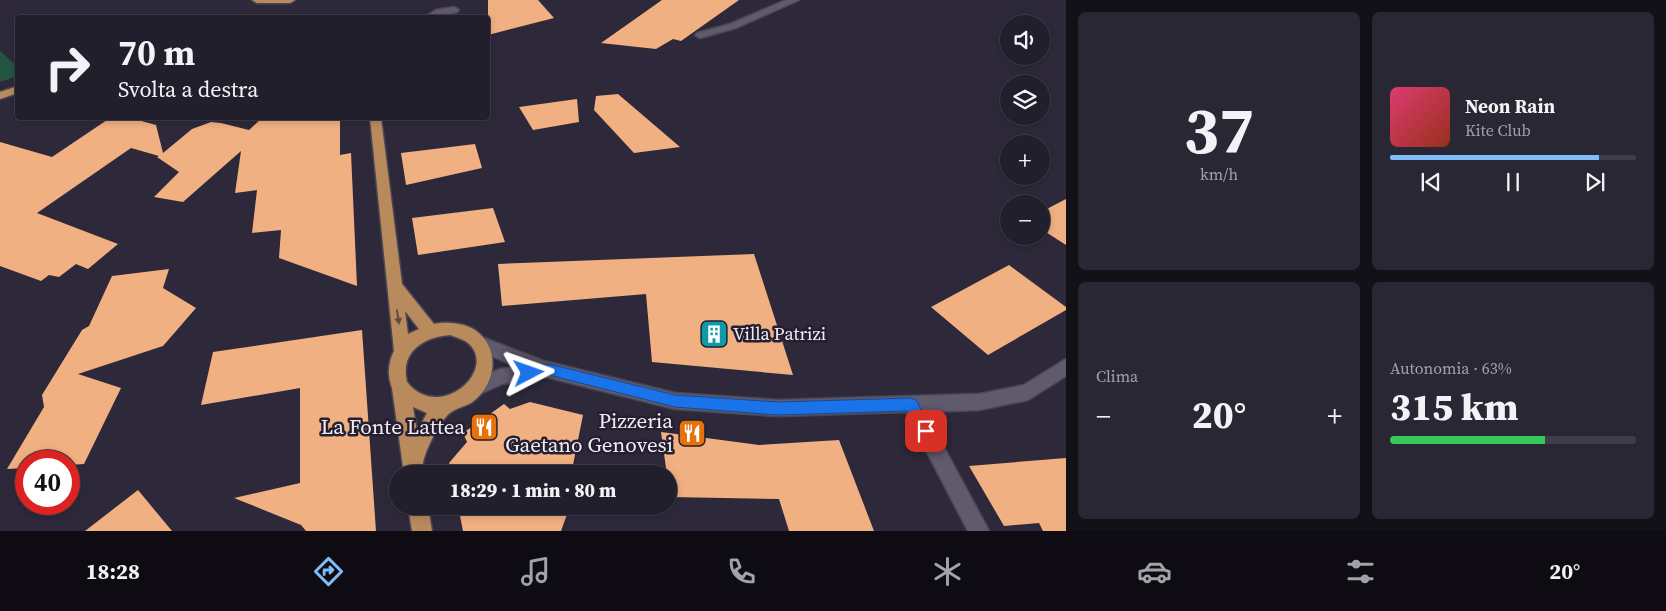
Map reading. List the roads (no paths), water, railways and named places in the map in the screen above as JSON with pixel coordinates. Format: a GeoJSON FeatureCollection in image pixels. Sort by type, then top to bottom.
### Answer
{"type":"FeatureCollection","features":[{"type":"Feature","properties":{"kind":"main road"},"geometry":{"type":"LineString","coordinates":[[257,0],[290,0]]}},
{"type":"Feature","properties":{"kind":"main road"},"geometry":{"type":"LineString","coordinates":[[0,96],[15,90]]}},
{"type":"Feature","properties":{"kind":"main road"},"geometry":{"type":"LineString","coordinates":[[375,120],[402,350]]}},
{"type":"Feature","properties":{"kind":"main road"},"geometry":{"type":"LineString","coordinates":[[393,284],[430,331]]}},
{"type":"Feature","properties":{"kind":"main road"},"geometry":{"type":"LineString","coordinates":[[401,388],[416,401],[430,406],[445,405],[460,400],[476,388],[481,381],[485,369],[485,356],[479,343],[463,331],[451,328],[430,331],[411,340],[402,350],[396,364],[412,465]]}},
{"type":"Feature","properties":{"kind":"main road"},"geometry":{"type":"LineString","coordinates":[[415,465],[431,423],[445,405]]}},
{"type":"Feature","properties":{"kind":"main road"},"geometry":{"type":"LineString","coordinates":[[419,515],[422,531]]}},
{"type":"Feature","properties":{"kind":"street"},"geometry":{"type":"LineString","coordinates":[[700,35],[733,26],[794,0]]}},
{"type":"Feature","properties":{"kind":"street"},"geometry":{"type":"LineString","coordinates":[[432,15],[438,12],[454,10]]}},
{"type":"Feature","properties":{"kind":"street"},"geometry":{"type":"LineString","coordinates":[[479,343],[500,353],[549,370],[675,401],[778,408],[979,402],[1028,392],[1066,367]]}},
{"type":"Feature","properties":{"kind":"street"},"geometry":{"type":"LineString","coordinates":[[476,388],[500,377],[549,370]]}},
{"type":"Feature","properties":{"kind":"street"},"geometry":{"type":"LineString","coordinates":[[911,404],[979,531]]}},
{"type":"Feature","properties":{"kind":"place","name":"Villa Patrizi"},"geometry":{"type":"Point","coordinates":[714,334]}},
{"type":"Feature","properties":{"kind":"place","name":"La Fonte Lattea"},"geometry":{"type":"Point","coordinates":[484,427]}},
{"type":"Feature","properties":{"kind":"place","name":"Pizzeria Gaetano Genovesi"},"geometry":{"type":"Point","coordinates":[692,433]}}]}
